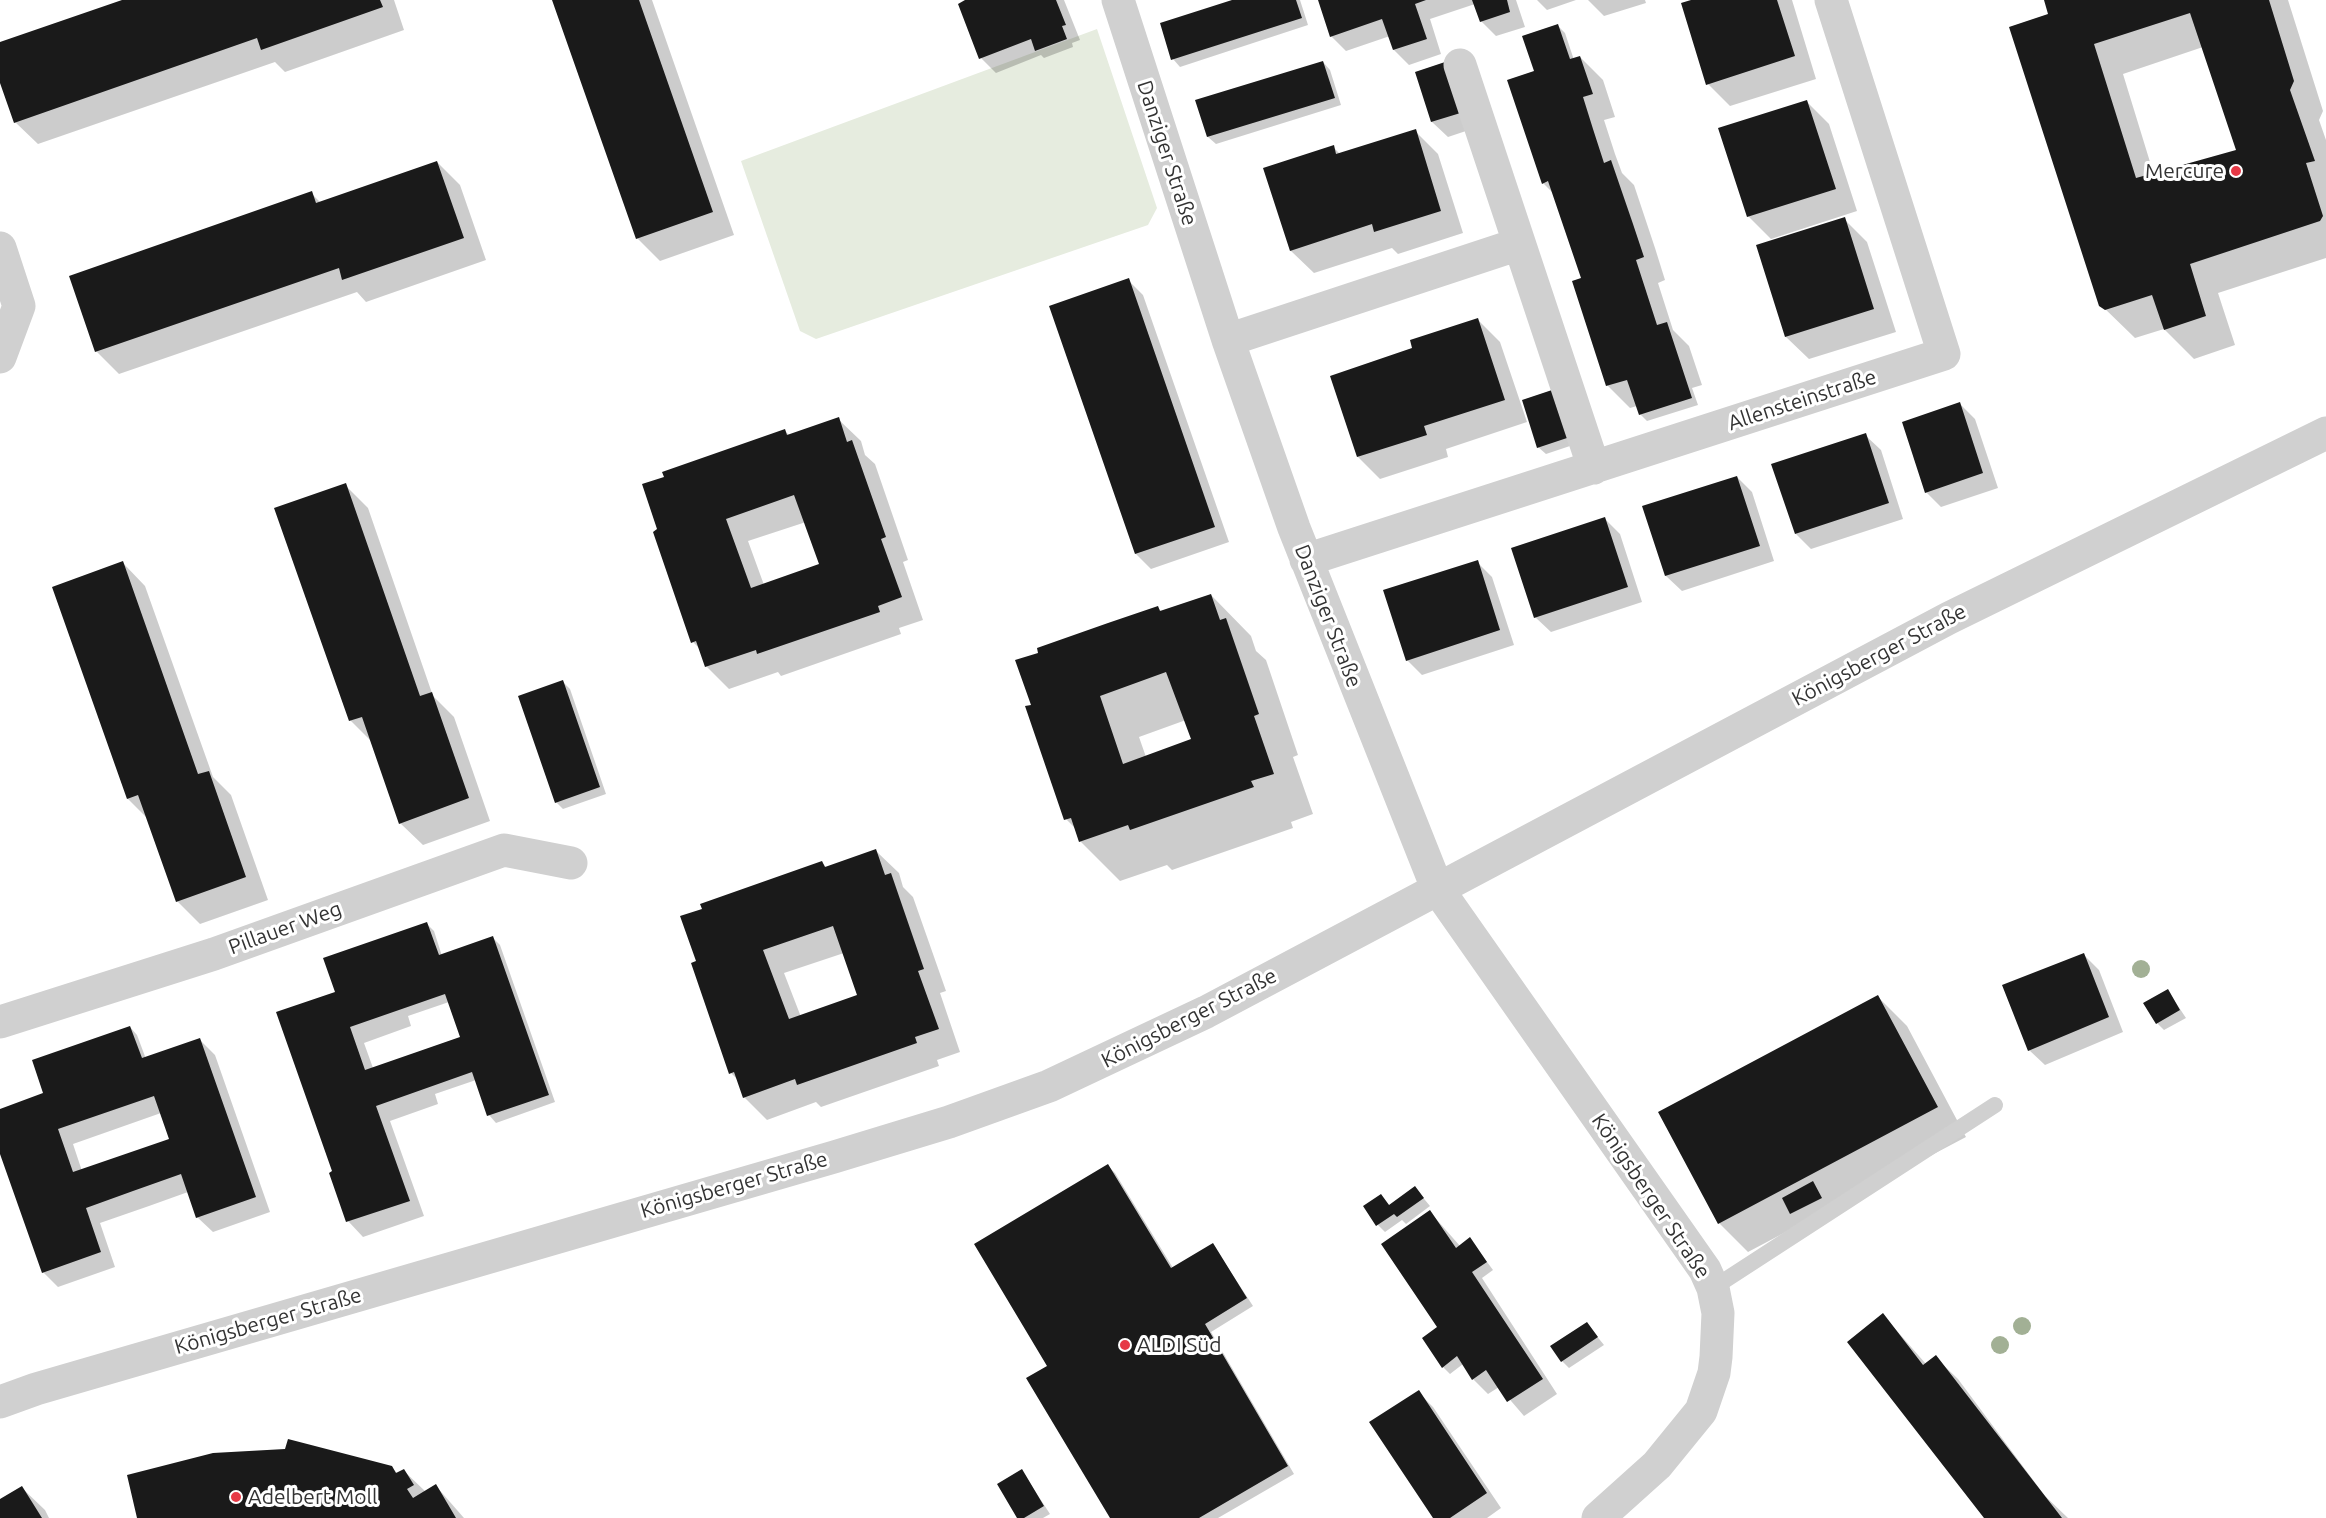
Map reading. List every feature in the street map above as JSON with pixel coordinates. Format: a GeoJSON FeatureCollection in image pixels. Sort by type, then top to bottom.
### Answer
{"type":"FeatureCollection","features":[{"type":"Feature","properties":{"kind":"street","name":"Danziger Straße"},"geometry":{"type":"LineString","coordinates":[[1118,0],[1228,340],[1306,560],[1437,888]]}},
{"type":"Feature","properties":{"kind":"street","name":"Allensteinstraße"},"geometry":{"type":"LineString","coordinates":[[1306,560],[1944,354],[1831,0]]}},
{"type":"Feature","properties":{"kind":"street"},"geometry":{"type":"LineString","coordinates":[[1460,64],[1594,468]]}},
{"type":"Feature","properties":{"kind":"street"},"geometry":{"type":"LineString","coordinates":[[1228,340],[1519,244]]}},
{"type":"Feature","properties":{"kind":"street"},"geometry":{"type":"LineString","coordinates":[[0,248],[19,306],[0,357]]}},
{"type":"Feature","properties":{"kind":"street","name":"Königsberger Straße"},"geometry":{"type":"LineString","coordinates":[[0,1401],[949,1122],[1049,1086],[1206,1012],[1949,618],[2326,433]]}},
{"type":"Feature","properties":{"kind":"street","name":"Pillauer Weg"},"geometry":{"type":"LineString","coordinates":[[0,1022],[214,954],[504,850],[571,863]]}},
{"type":"Feature","properties":{"kind":"street","name":"Königsberger Straße"},"geometry":{"type":"LineString","coordinates":[[1437,888],[1705,1270],[1713,1288]]}},
{"type":"Feature","properties":{"kind":"street"},"geometry":{"type":"LineString","coordinates":[[1598,1518],[1657,1465],[1701,1411],[1714,1373],[1716,1357],[1718,1313],[1713,1288]]}},
{"type":"Feature","properties":{"kind":"lane","name":"Königsberger Straße"},"geometry":{"type":"LineString","coordinates":[[1713,1288],[1995,1105]]}},
{"type":"Feature","properties":{"kind":"shaded area"},"geometry":{"type":"Polygon","coordinates":[[[1097,29],[1157,208],[1148,225],[816,339],[800,331],[741,161],[1097,29]]]}},
{"type":"Feature","properties":{"kind":"building"},"geometry":{"type":"Polygon","coordinates":[[[122,0],[380,0],[383,7],[261,50],[257,38],[14,123],[0,83],[0,42],[122,0]]]}},
{"type":"Feature","properties":{"kind":"building"},"geometry":{"type":"Polygon","coordinates":[[[552,0],[639,0],[713,212],[636,239],[552,0]]]}},
{"type":"Feature","properties":{"kind":"building"},"geometry":{"type":"Polygon","coordinates":[[[965,0],[1056,0],[1066,25],[1062,26],[1067,39],[1035,51],[1031,39],[979,59],[958,4],[965,0]]]}},
{"type":"Feature","properties":{"kind":"building"},"geometry":{"type":"Polygon","coordinates":[[[1232,0],[1296,0],[1302,18],[1171,60],[1160,23],[1232,0]]]}},
{"type":"Feature","properties":{"kind":"building"},"geometry":{"type":"Polygon","coordinates":[[[1318,0],[1426,0],[1415,4],[1427,39],[1393,50],[1382,19],[1330,37],[1318,0]]]}},
{"type":"Feature","properties":{"kind":"building"},"geometry":{"type":"Polygon","coordinates":[[[1472,0],[1507,0],[1510,12],[1480,22],[1472,0]]]}},
{"type":"Feature","properties":{"kind":"building"},"geometry":{"type":"Polygon","coordinates":[[[1691,0],[1777,0],[1795,56],[1706,85],[1681,3],[1691,0]]]}},
{"type":"Feature","properties":{"kind":"building","name":"Mercure"},"geometry":{"type":"Polygon","coordinates":[[[2044,0],[2269,0],[2294,81],[2290,90],[2315,161],[2306,163],[2323,216],[2320,221],[2190,264],[2206,316],[2164,330],[2152,295],[2105,310],[2099,306],[2009,27],[2048,14],[2044,0]],[[2190,13],[2094,44],[2136,178],[2236,150],[2190,13]]]}},
{"type":"Feature","properties":{"kind":"building"},"geometry":{"type":"Polygon","coordinates":[[[1558,24],[1570,59],[1580,56],[1593,94],[1583,97],[1604,163],[1611,160],[1644,257],[1636,260],[1657,325],[1667,322],[1692,398],[1639,415],[1627,380],[1606,386],[1572,281],[1581,278],[1548,181],[1542,184],[1507,80],[1534,71],[1522,36],[1558,24]]]}},
{"type":"Feature","properties":{"kind":"building"},"geometry":{"type":"Polygon","coordinates":[[[1451,60],[1467,111],[1431,122],[1415,72],[1451,60]]]}},
{"type":"Feature","properties":{"kind":"building"},"geometry":{"type":"Polygon","coordinates":[[[1323,61],[1335,98],[1207,137],[1195,100],[1323,61]]]}},
{"type":"Feature","properties":{"kind":"building"},"geometry":{"type":"Polygon","coordinates":[[[1807,100],[1836,189],[1747,217],[1718,128],[1807,100]]]}},
{"type":"Feature","properties":{"kind":"building"},"geometry":{"type":"Polygon","coordinates":[[[1416,129],[1441,211],[1374,232],[1372,224],[1290,251],[1263,168],[1334,145],[1336,154],[1416,129]]]}},
{"type":"Feature","properties":{"kind":"building"},"geometry":{"type":"Polygon","coordinates":[[[437,161],[464,238],[342,280],[339,268],[95,352],[69,276],[312,191],[316,203],[437,161]]]}},
{"type":"Feature","properties":{"kind":"building"},"geometry":{"type":"Polygon","coordinates":[[[1845,217],[1874,309],[1785,337],[1756,245],[1845,217]]]}},
{"type":"Feature","properties":{"kind":"building"},"geometry":{"type":"Polygon","coordinates":[[[1129,278],[1215,527],[1135,554],[1049,306],[1129,278]]]}},
{"type":"Feature","properties":{"kind":"building"},"geometry":{"type":"Polygon","coordinates":[[[1478,318],[1505,400],[1424,426],[1427,435],[1357,457],[1330,376],[1412,348],[1410,340],[1478,318]]]}},
{"type":"Feature","properties":{"kind":"building"},"geometry":{"type":"Polygon","coordinates":[[[1558,388],[1573,436],[1537,448],[1522,400],[1558,388]]]}},
{"type":"Feature","properties":{"kind":"building"},"geometry":{"type":"Polygon","coordinates":[[[1960,402],[1983,473],[1925,493],[1902,422],[1960,402]]]}},
{"type":"Feature","properties":{"kind":"building"},"geometry":{"type":"Polygon","coordinates":[[[839,417],[847,442],[852,440],[886,537],[881,539],[902,597],[878,606],[880,612],[757,654],[756,650],[705,667],[696,641],[691,643],[653,532],[657,529],[642,484],[664,477],[662,472],[785,429],[787,435],[839,417]],[[794,495],[726,519],[751,588],[819,564],[794,495]]]}},
{"type":"Feature","properties":{"kind":"building"},"geometry":{"type":"Polygon","coordinates":[[[1866,433],[1889,503],[1795,534],[1771,464],[1866,433]]]}},
{"type":"Feature","properties":{"kind":"building"},"geometry":{"type":"Polygon","coordinates":[[[1737,476],[1760,546],[1665,576],[1642,506],[1737,476]]]}},
{"type":"Feature","properties":{"kind":"building"},"geometry":{"type":"Polygon","coordinates":[[[346,483],[420,696],[432,692],[469,798],[399,824],[362,717],[349,721],[274,508],[346,483]]]}},
{"type":"Feature","properties":{"kind":"building"},"geometry":{"type":"Polygon","coordinates":[[[1605,517],[1628,587],[1534,618],[1511,548],[1605,517]]]}},
{"type":"Feature","properties":{"kind":"building"},"geometry":{"type":"Polygon","coordinates":[[[1478,560],[1500,630],[1406,661],[1383,590],[1478,560]]]}},
{"type":"Feature","properties":{"kind":"building"},"geometry":{"type":"Polygon","coordinates":[[[123,561],[198,774],[209,771],[246,877],[176,902],[138,795],[127,799],[52,587],[123,561]]]}},
{"type":"Feature","properties":{"kind":"building"},"geometry":{"type":"Polygon","coordinates":[[[1211,594],[1220,620],[1226,618],[1259,714],[1254,716],[1274,774],[1251,781],[1254,787],[1130,830],[1128,825],[1079,842],[1071,818],[1064,820],[1025,706],[1031,705],[1015,660],[1038,653],[1037,648],[1158,606],[1160,611],[1211,594]],[[1166,672],[1100,696],[1123,764],[1191,739],[1166,672]]]}},
{"type":"Feature","properties":{"kind":"building"},"geometry":{"type":"Polygon","coordinates":[[[563,680],[600,787],[555,803],[518,696],[563,680]]]}},
{"type":"Feature","properties":{"kind":"building"},"geometry":{"type":"Polygon","coordinates":[[[876,849],[885,875],[891,873],[924,969],[918,971],[939,1029],[915,1037],[917,1043],[797,1085],[795,1079],[743,1098],[734,1072],[729,1074],[691,963],[696,961],[680,916],[702,909],[700,904],[822,861],[825,867],[876,849]],[[833,926],[763,950],[789,1019],[857,995],[833,926]]]}},
{"type":"Feature","properties":{"kind":"building"},"geometry":{"type":"Polygon","coordinates":[[[427,922],[439,955],[493,936],[549,1095],[487,1116],[472,1072],[376,1106],[410,1201],[346,1222],[329,1173],[332,1171],[276,1012],[335,992],[323,958],[427,922]],[[445,994],[350,1027],[365,1070],[460,1037],[445,994]]]}},
{"type":"Feature","properties":{"kind":"building"},"geometry":{"type":"Polygon","coordinates":[[[2084,953],[2109,1017],[2028,1051],[2002,985],[2084,953]]]}},
{"type":"Feature","properties":{"kind":"building"},"geometry":{"type":"Polygon","coordinates":[[[2168,989],[2180,1010],[2156,1024],[2143,1003],[2168,989]]]}},
{"type":"Feature","properties":{"kind":"building"},"geometry":{"type":"Polygon","coordinates":[[[1878,995],[1938,1107],[1718,1224],[1658,1112],[1878,995]]]}},
{"type":"Feature","properties":{"kind":"building"},"geometry":{"type":"Polygon","coordinates":[[[130,1026],[142,1058],[200,1038],[256,1197],[196,1218],[181,1174],[133,1191],[86,1208],[101,1252],[42,1273],[0,1154],[0,1109],[43,1093],[32,1060],[130,1026]],[[154,1096],[58,1129],[73,1172],[169,1139],[154,1096]]]}},
{"type":"Feature","properties":{"kind":"building","name":"ALDI Süd"},"geometry":{"type":"Polygon","coordinates":[[[1108,1164],[1171,1268],[1213,1243],[1247,1298],[1205,1324],[1288,1466],[1199,1518],[1110,1518],[1026,1378],[1047,1366],[974,1244],[1108,1164]]]}},
{"type":"Feature","properties":{"kind":"building"},"geometry":{"type":"Polygon","coordinates":[[[1813,1181],[1822,1198],[1790,1214],[1782,1198],[1813,1181]]]}},
{"type":"Feature","properties":{"kind":"building"},"geometry":{"type":"Polygon","coordinates":[[[1415,1186],[1424,1198],[1397,1217],[1394,1214],[1376,1226],[1363,1206],[1381,1194],[1389,1205],[1415,1186]]]}},
{"type":"Feature","properties":{"kind":"building"},"geometry":{"type":"Polygon","coordinates":[[[1430,1210],[1456,1248],[1470,1237],[1487,1262],[1472,1272],[1543,1379],[1507,1402],[1486,1370],[1472,1380],[1457,1356],[1442,1368],[1422,1338],[1437,1327],[1381,1244],[1430,1210]]]}},
{"type":"Feature","properties":{"kind":"building"},"geometry":{"type":"Polygon","coordinates":[[[1883,1313],[1923,1365],[1936,1355],[2062,1518],[1984,1518],[1847,1342],[1883,1313]]]}},
{"type":"Feature","properties":{"kind":"building"},"geometry":{"type":"Polygon","coordinates":[[[1587,1322],[1598,1337],[1561,1362],[1550,1346],[1587,1322]]]}},
{"type":"Feature","properties":{"kind":"building"},"geometry":{"type":"Polygon","coordinates":[[[1419,1390],[1487,1493],[1450,1518],[1433,1518],[1369,1422],[1419,1390]]]}},
{"type":"Feature","properties":{"kind":"building","name":"Adelbert Moll"},"geometry":{"type":"Polygon","coordinates":[[[288,1439],[392,1466],[396,1473],[404,1469],[414,1485],[407,1489],[413,1498],[436,1484],[456,1518],[137,1518],[127,1475],[213,1453],[285,1449],[288,1439]]]}},
{"type":"Feature","properties":{"kind":"building"},"geometry":{"type":"Polygon","coordinates":[[[1022,1469],[1044,1506],[1024,1518],[1017,1518],[997,1484],[1022,1469]]]}},
{"type":"Feature","properties":{"kind":"building"},"geometry":{"type":"Polygon","coordinates":[[[22,1486],[42,1518],[0,1518],[0,1499],[22,1486]]]}},
{"type":"Feature","properties":{"kind":"place","name":"Mercure"},"geometry":{"type":"Point","coordinates":[2236,171]}},
{"type":"Feature","properties":{"kind":"place","name":"ALDI Süd"},"geometry":{"type":"Point","coordinates":[1125,1345]}},
{"type":"Feature","properties":{"kind":"place","name":"Adelbert Moll"},"geometry":{"type":"Point","coordinates":[236,1497]}}]}
